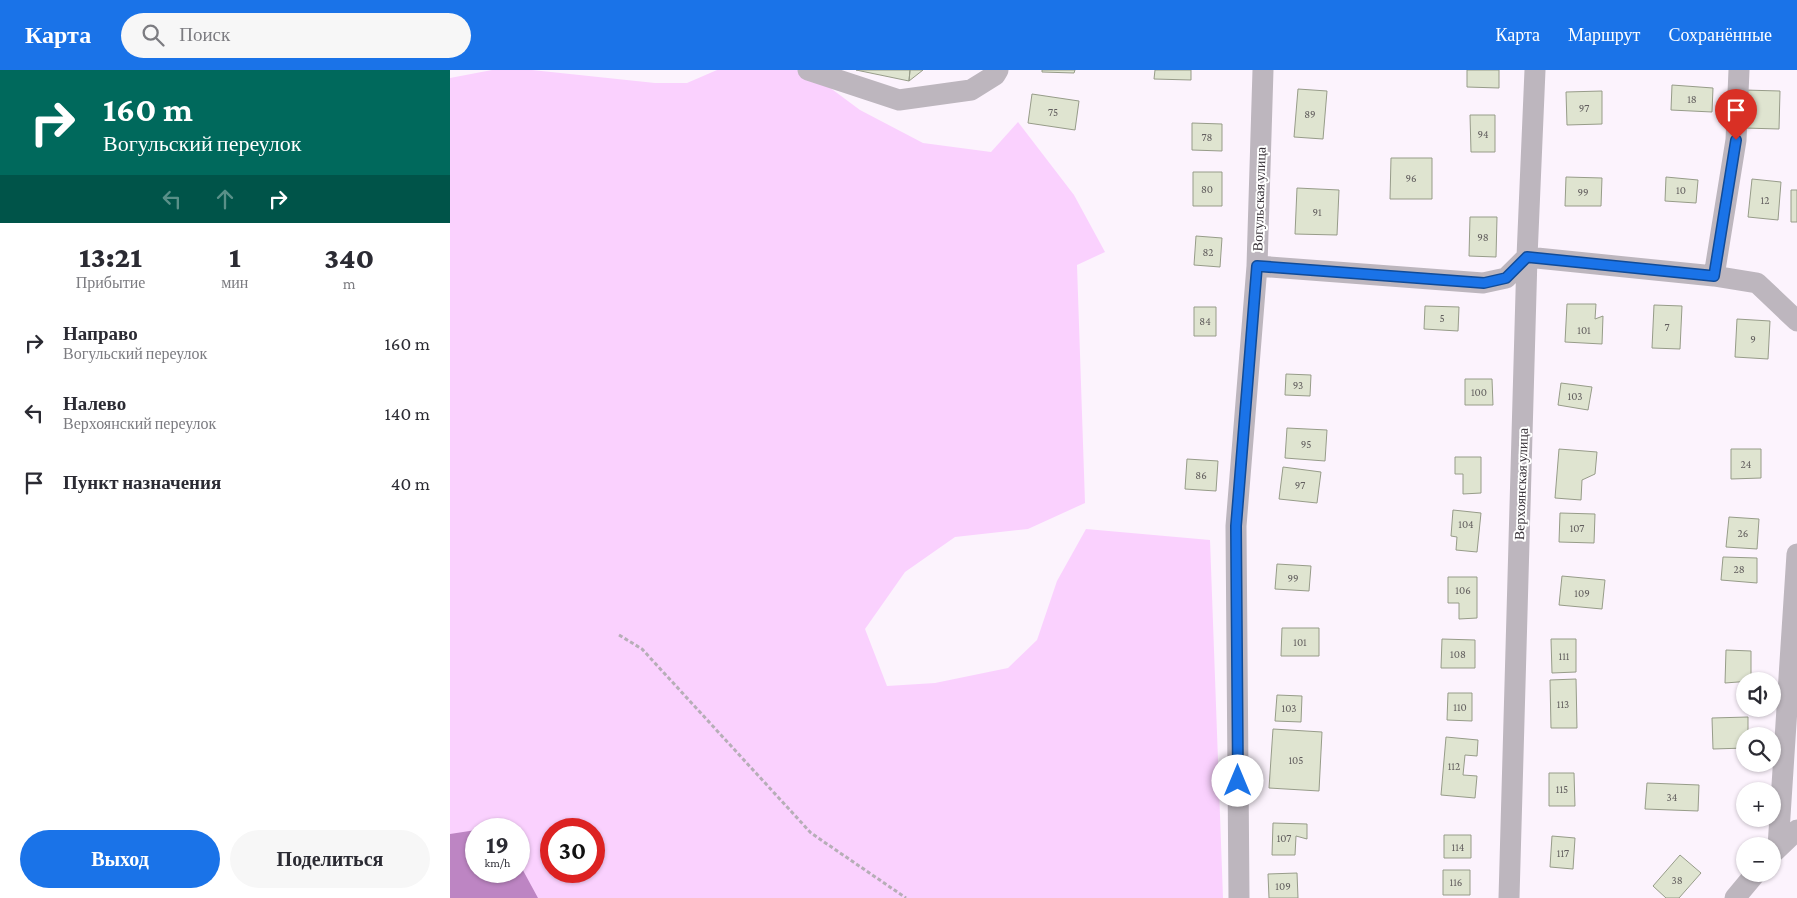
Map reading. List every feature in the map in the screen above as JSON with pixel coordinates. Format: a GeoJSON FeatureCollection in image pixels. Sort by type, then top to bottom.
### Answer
{"type":"FeatureCollection","features":[{"type":"Feature","properties":{"kind":"street"},"geometry":{"type":"LineString","coordinates":[[808,70],[899,100],[971,90],[995,75],[998,70]]}},
{"type":"Feature","properties":{"kind":"street","name":"Вогульская улица"},"geometry":{"type":"LineString","coordinates":[[1239,898],[1236,526],[1257,266],[1263,70]]}},
{"type":"Feature","properties":{"kind":"street","name":"Верхоянская улица"},"geometry":{"type":"LineString","coordinates":[[1509,898],[1527,257],[1535,70]]}},
{"type":"Feature","properties":{"kind":"street"},"geometry":{"type":"LineString","coordinates":[[1714,276],[1736,140],[1739,70]]}},
{"type":"Feature","properties":{"kind":"street"},"geometry":{"type":"LineString","coordinates":[[1257,266],[1484,283],[1506,278],[1527,257],[1714,276],[1757,283],[1797,320]]}},
{"type":"Feature","properties":{"kind":"street"},"geometry":{"type":"LineString","coordinates":[[1776,837],[1797,554]]}},
{"type":"Feature","properties":{"kind":"street"},"geometry":{"type":"LineString","coordinates":[[1781,845],[1797,830]]}},
{"type":"Feature","properties":{"kind":"street"},"geometry":{"type":"LineString","coordinates":[[1735,898],[1748,882]]}},
{"type":"Feature","properties":{"kind":"path"},"geometry":{"type":"LineString","coordinates":[[619,635],[642,649],[811,833],[906,898]]}},
{"type":"Feature","properties":{"kind":"shaded area"},"geometry":{"type":"Polygon","coordinates":[[[492,70],[532,70],[655,83],[687,83],[717,70],[806,70],[860,110],[923,143],[991,152],[1018,122],[1074,195],[1105,252],[1077,265],[1085,503],[1028,529],[955,537],[905,572],[865,629],[887,686],[935,683],[1008,668],[1037,640],[1057,581],[1086,529],[1210,540],[1223,898],[450,898],[450,78],[492,70]]]}},
{"type":"Feature","properties":{"kind":"shaded area"},"geometry":{"type":"Polygon","coordinates":[[[465,832],[465,883],[530,883],[538,898],[450,898],[450,834],[465,832]]]}},
{"type":"Feature","properties":{"kind":"building"},"geometry":{"type":"Polygon","coordinates":[[[856,70],[910,70],[909,81],[856,70]]]}},
{"type":"Feature","properties":{"kind":"building"},"geometry":{"type":"Polygon","coordinates":[[[910,70],[923,70],[909,81],[910,70]]]}},
{"type":"Feature","properties":{"kind":"building"},"geometry":{"type":"Polygon","coordinates":[[[1042,70],[1075,70],[1074,73],[1042,72],[1042,70]]]}},
{"type":"Feature","properties":{"kind":"building"},"geometry":{"type":"Polygon","coordinates":[[[1155,70],[1191,70],[1191,80],[1154,79],[1155,70]]]}},
{"type":"Feature","properties":{"kind":"building"},"geometry":{"type":"Polygon","coordinates":[[[1467,70],[1499,70],[1499,88],[1467,87],[1467,70]]]}},
{"type":"Feature","properties":{"kind":"building"},"geometry":{"type":"Polygon","coordinates":[[[1672,85],[1713,88],[1712,112],[1671,110],[1672,85]]]}},
{"type":"Feature","properties":{"kind":"building"},"geometry":{"type":"Polygon","coordinates":[[[1298,89],[1327,91],[1323,139],[1294,137],[1298,89]]]}},
{"type":"Feature","properties":{"kind":"building"},"geometry":{"type":"Polygon","coordinates":[[[1744,90],[1780,91],[1779,129],[1744,128],[1744,90]]]}},
{"type":"Feature","properties":{"kind":"building"},"geometry":{"type":"Polygon","coordinates":[[[1602,91],[1602,124],[1567,125],[1566,92],[1602,91]]]}},
{"type":"Feature","properties":{"kind":"building"},"geometry":{"type":"Polygon","coordinates":[[[1032,94],[1079,101],[1075,130],[1028,123],[1032,94]]]}},
{"type":"Feature","properties":{"kind":"building"},"geometry":{"type":"Polygon","coordinates":[[[1470,115],[1495,115],[1495,152],[1471,152],[1470,115]]]}},
{"type":"Feature","properties":{"kind":"building"},"geometry":{"type":"Polygon","coordinates":[[[1192,123],[1222,124],[1222,151],[1192,150],[1192,123]]]}},
{"type":"Feature","properties":{"kind":"building"},"geometry":{"type":"Polygon","coordinates":[[[1391,158],[1432,158],[1432,199],[1390,199],[1391,158]]]}},
{"type":"Feature","properties":{"kind":"building"},"geometry":{"type":"Polygon","coordinates":[[[1193,172],[1222,172],[1222,206],[1193,206],[1193,172]]]}},
{"type":"Feature","properties":{"kind":"building"},"geometry":{"type":"Polygon","coordinates":[[[1566,177],[1602,178],[1601,206],[1565,206],[1566,177]]]}},
{"type":"Feature","properties":{"kind":"building"},"geometry":{"type":"Polygon","coordinates":[[[1666,177],[1698,180],[1696,203],[1665,201],[1666,177]]]}},
{"type":"Feature","properties":{"kind":"building"},"geometry":{"type":"Polygon","coordinates":[[[1752,179],[1781,182],[1778,220],[1748,217],[1752,179]]]}},
{"type":"Feature","properties":{"kind":"building"},"geometry":{"type":"Polygon","coordinates":[[[1297,188],[1339,190],[1337,235],[1295,234],[1297,188]]]}},
{"type":"Feature","properties":{"kind":"building"},"geometry":{"type":"Polygon","coordinates":[[[1791,190],[1797,190],[1797,222],[1791,222],[1791,190]]]}},
{"type":"Feature","properties":{"kind":"building"},"geometry":{"type":"Polygon","coordinates":[[[1470,217],[1497,217],[1496,257],[1469,256],[1470,217]]]}},
{"type":"Feature","properties":{"kind":"building"},"geometry":{"type":"Polygon","coordinates":[[[1196,236],[1222,238],[1220,267],[1194,265],[1196,236]]]}},
{"type":"Feature","properties":{"kind":"building"},"geometry":{"type":"Polygon","coordinates":[[[1567,304],[1596,304],[1595,319],[1603,316],[1602,344],[1565,342],[1567,304]]]}},
{"type":"Feature","properties":{"kind":"building"},"geometry":{"type":"Polygon","coordinates":[[[1654,305],[1682,306],[1680,349],[1652,348],[1654,305]]]}},
{"type":"Feature","properties":{"kind":"building"},"geometry":{"type":"Polygon","coordinates":[[[1425,306],[1459,307],[1458,331],[1424,329],[1425,306]]]}},
{"type":"Feature","properties":{"kind":"building"},"geometry":{"type":"Polygon","coordinates":[[[1194,307],[1216,307],[1216,336],[1194,336],[1194,307]]]}},
{"type":"Feature","properties":{"kind":"building"},"geometry":{"type":"Polygon","coordinates":[[[1737,319],[1770,321],[1768,359],[1735,357],[1737,319]]]}},
{"type":"Feature","properties":{"kind":"building"},"geometry":{"type":"Polygon","coordinates":[[[1286,374],[1311,375],[1310,396],[1285,395],[1286,374]]]}},
{"type":"Feature","properties":{"kind":"building"},"geometry":{"type":"Polygon","coordinates":[[[1465,379],[1492,379],[1493,405],[1465,405],[1465,379]]]}},
{"type":"Feature","properties":{"kind":"building"},"geometry":{"type":"Polygon","coordinates":[[[1561,383],[1592,387],[1588,410],[1558,405],[1561,383]]]}},
{"type":"Feature","properties":{"kind":"building"},"geometry":{"type":"Polygon","coordinates":[[[1287,428],[1327,430],[1325,461],[1285,458],[1287,428]]]}},
{"type":"Feature","properties":{"kind":"building"},"geometry":{"type":"Polygon","coordinates":[[[1559,449],[1597,452],[1595,474],[1582,480],[1581,500],[1555,498],[1559,449]]]}},
{"type":"Feature","properties":{"kind":"building"},"geometry":{"type":"Polygon","coordinates":[[[1731,449],[1761,449],[1761,478],[1731,479],[1731,449]]]}},
{"type":"Feature","properties":{"kind":"building"},"geometry":{"type":"Polygon","coordinates":[[[1455,457],[1481,457],[1481,493],[1463,494],[1463,474],[1455,474],[1455,457]]]}},
{"type":"Feature","properties":{"kind":"building"},"geometry":{"type":"Polygon","coordinates":[[[1187,459],[1218,461],[1216,491],[1185,489],[1187,459]]]}},
{"type":"Feature","properties":{"kind":"building"},"geometry":{"type":"Polygon","coordinates":[[[1283,467],[1321,472],[1317,503],[1279,499],[1283,467]]]}},
{"type":"Feature","properties":{"kind":"building"},"geometry":{"type":"Polygon","coordinates":[[[1453,510],[1481,513],[1477,552],[1456,550],[1457,537],[1451,536],[1453,510]]]}},
{"type":"Feature","properties":{"kind":"building"},"geometry":{"type":"Polygon","coordinates":[[[1560,513],[1595,514],[1594,543],[1559,542],[1560,513]]]}},
{"type":"Feature","properties":{"kind":"building"},"geometry":{"type":"Polygon","coordinates":[[[1729,517],[1759,519],[1757,549],[1726,547],[1729,517]]]}},
{"type":"Feature","properties":{"kind":"building"},"geometry":{"type":"Polygon","coordinates":[[[1723,557],[1757,558],[1757,583],[1721,580],[1723,557]]]}},
{"type":"Feature","properties":{"kind":"building"},"geometry":{"type":"Polygon","coordinates":[[[1277,564],[1311,566],[1309,591],[1275,589],[1277,564]]]}},
{"type":"Feature","properties":{"kind":"building"},"geometry":{"type":"Polygon","coordinates":[[[1562,576],[1605,580],[1602,609],[1559,605],[1562,576]]]}},
{"type":"Feature","properties":{"kind":"building"},"geometry":{"type":"Polygon","coordinates":[[[1448,577],[1477,577],[1477,618],[1459,619],[1459,603],[1448,603],[1448,577]]]}},
{"type":"Feature","properties":{"kind":"building"},"geometry":{"type":"Polygon","coordinates":[[[1282,628],[1319,628],[1319,656],[1281,656],[1282,628]]]}},
{"type":"Feature","properties":{"kind":"building"},"geometry":{"type":"Polygon","coordinates":[[[1442,639],[1475,640],[1475,668],[1441,668],[1442,639]]]}},
{"type":"Feature","properties":{"kind":"building"},"geometry":{"type":"Polygon","coordinates":[[[1551,639],[1576,639],[1576,672],[1552,673],[1551,639]]]}},
{"type":"Feature","properties":{"kind":"building"},"geometry":{"type":"Polygon","coordinates":[[[1726,650],[1751,651],[1751,672],[1736,672],[1736,682],[1725,683],[1726,650]]]}},
{"type":"Feature","properties":{"kind":"building"},"geometry":{"type":"Polygon","coordinates":[[[1576,679],[1577,728],[1551,728],[1550,680],[1576,679]]]}},
{"type":"Feature","properties":{"kind":"building"},"geometry":{"type":"Polygon","coordinates":[[[1448,693],[1472,693],[1472,721],[1447,720],[1448,693]]]}},
{"type":"Feature","properties":{"kind":"building"},"geometry":{"type":"Polygon","coordinates":[[[1277,695],[1302,696],[1301,722],[1275,721],[1277,695]]]}},
{"type":"Feature","properties":{"kind":"building"},"geometry":{"type":"Polygon","coordinates":[[[1748,717],[1748,727],[1736,727],[1736,748],[1713,749],[1712,718],[1748,717]]]}},
{"type":"Feature","properties":{"kind":"building"},"geometry":{"type":"Polygon","coordinates":[[[1273,729],[1322,732],[1319,791],[1269,788],[1273,729]]]}},
{"type":"Feature","properties":{"kind":"building"},"geometry":{"type":"Polygon","coordinates":[[[1446,737],[1478,740],[1477,756],[1465,755],[1463,775],[1477,776],[1475,798],[1441,795],[1446,737]]]}},
{"type":"Feature","properties":{"kind":"building"},"geometry":{"type":"Polygon","coordinates":[[[1549,773],[1574,773],[1575,806],[1549,806],[1549,773]]]}},
{"type":"Feature","properties":{"kind":"building"},"geometry":{"type":"Polygon","coordinates":[[[1647,783],[1699,785],[1698,811],[1645,809],[1647,783]]]}},
{"type":"Feature","properties":{"kind":"building"},"geometry":{"type":"Polygon","coordinates":[[[1273,823],[1307,824],[1307,839],[1296,836],[1295,855],[1272,855],[1273,823]]]}},
{"type":"Feature","properties":{"kind":"building"},"geometry":{"type":"Polygon","coordinates":[[[1444,835],[1471,835],[1471,858],[1444,858],[1444,835]]]}},
{"type":"Feature","properties":{"kind":"building"},"geometry":{"type":"Polygon","coordinates":[[[1552,836],[1575,838],[1573,869],[1550,867],[1552,836]]]}},
{"type":"Feature","properties":{"kind":"building"},"geometry":{"type":"Polygon","coordinates":[[[1680,855],[1701,873],[1679,898],[1666,898],[1653,886],[1680,855]]]}},
{"type":"Feature","properties":{"kind":"building"},"geometry":{"type":"Polygon","coordinates":[[[1443,870],[1470,870],[1470,895],[1443,895],[1443,870]]]}},
{"type":"Feature","properties":{"kind":"building"},"geometry":{"type":"Polygon","coordinates":[[[1297,873],[1298,898],[1269,898],[1268,874],[1297,873]]]}},
{"type":"Feature","properties":{"kind":"route"},"geometry":{"type":"LineString","coordinates":[[1238,781],[1236,526],[1257,266],[1484,283],[1506,278],[1527,257],[1714,276],[1736,140]]}}]}
